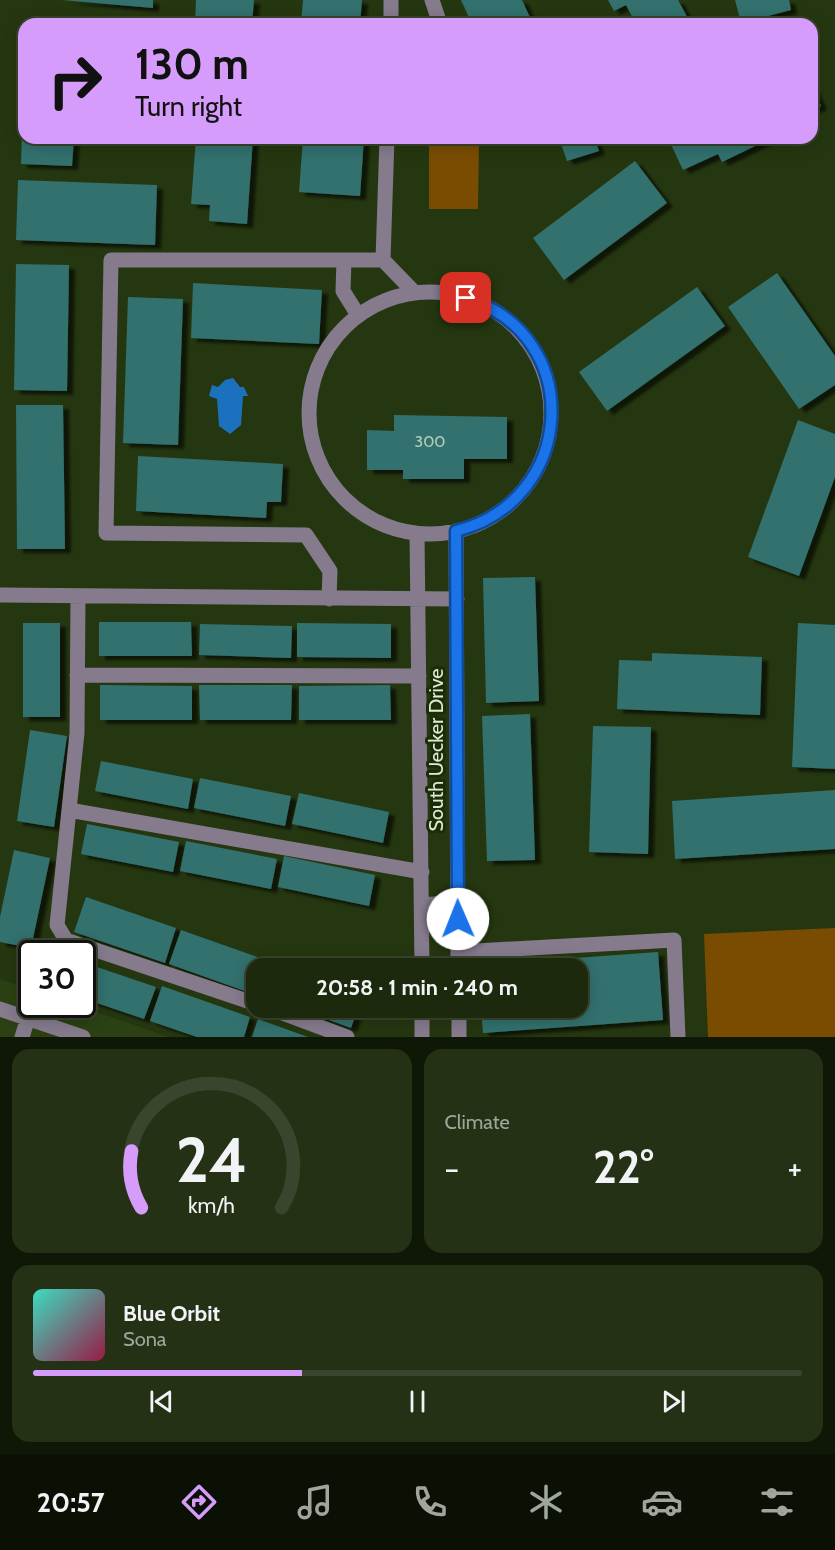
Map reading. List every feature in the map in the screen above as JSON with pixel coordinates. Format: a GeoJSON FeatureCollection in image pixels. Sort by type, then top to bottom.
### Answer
{"type":"FeatureCollection","features":[{"type":"Feature","properties":{"kind":"street"},"geometry":{"type":"LineString","coordinates":[[391,0],[391,18]]}},
{"type":"Feature","properties":{"kind":"street"},"geometry":{"type":"LineString","coordinates":[[432,0],[438,18]]}},
{"type":"Feature","properties":{"kind":"street"},"geometry":{"type":"LineString","coordinates":[[383,260],[387,144]]}},
{"type":"Feature","properties":{"kind":"street"},"geometry":{"type":"LineString","coordinates":[[330,598],[330,571],[306,535],[106,534],[111,260],[383,260],[414,292]]}},
{"type":"Feature","properties":{"kind":"street"},"geometry":{"type":"LineString","coordinates":[[344,260],[343,291],[358,315]]}},
{"type":"Feature","properties":{"kind":"street"},"geometry":{"type":"LineString","coordinates":[[414,292],[449,293],[483,303],[512,322],[535,350],[548,382],[553,417],[547,451],[531,482],[508,508],[478,526],[456,531],[417,534],[379,524],[350,505],[327,478],[312,447],[308,412],[313,377],[328,346],[358,315],[381,301],[414,292]]}},
{"type":"Feature","properties":{"kind":"street","name":"South Uecker Drive"},"geometry":{"type":"LineString","coordinates":[[456,531],[458,958]]}},
{"type":"Feature","properties":{"kind":"street","name":"South Uecker Drive"},"geometry":{"type":"LineString","coordinates":[[417,534],[422,958]]}},
{"type":"Feature","properties":{"kind":"street"},"geometry":{"type":"LineString","coordinates":[[0,595],[457,599]]}},
{"type":"Feature","properties":{"kind":"street"},"geometry":{"type":"LineString","coordinates":[[78,596],[77,733],[57,925],[66,940],[246,1001]]}},
{"type":"Feature","properties":{"kind":"street"},"geometry":{"type":"LineString","coordinates":[[77,675],[419,676]]}},
{"type":"Feature","properties":{"kind":"street"},"geometry":{"type":"LineString","coordinates":[[69,810],[422,872]]}},
{"type":"Feature","properties":{"kind":"street"},"geometry":{"type":"LineString","coordinates":[[422,905],[458,902]]}},
{"type":"Feature","properties":{"kind":"street"},"geometry":{"type":"LineString","coordinates":[[458,952],[674,940],[678,1037]]}},
{"type":"Feature","properties":{"kind":"street"},"geometry":{"type":"LineString","coordinates":[[0,1009],[18,1015]]}},
{"type":"Feature","properties":{"kind":"street"},"geometry":{"type":"LineString","coordinates":[[22,1037],[28,1018],[83,1037]]}},
{"type":"Feature","properties":{"kind":"street"},"geometry":{"type":"LineString","coordinates":[[296,1018],[347,1037]]}},
{"type":"Feature","properties":{"kind":"street"},"geometry":{"type":"LineString","coordinates":[[422,1018],[422,1037]]}},
{"type":"Feature","properties":{"kind":"street"},"geometry":{"type":"LineString","coordinates":[[459,1018],[459,1037]]}},
{"type":"Feature","properties":{"kind":"shaded area"},"geometry":{"type":"Polygon","coordinates":[[[429,144],[479,144],[478,209],[429,209],[429,144]]]}},
{"type":"Feature","properties":{"kind":"shaded area"},"geometry":{"type":"Polygon","coordinates":[[[835,928],[835,1037],[708,1037],[704,934],[835,928]]]}},
{"type":"Feature","properties":{"kind":"shaded area"},"geometry":{"type":"Polygon","coordinates":[[[0,979],[18,985],[18,1018],[96,1018],[96,1012],[169,1037],[0,1037],[0,979]]]}},
{"type":"Feature","properties":{"kind":"water"},"geometry":{"type":"Polygon","coordinates":[[[233,378],[240,387],[244,387],[248,396],[243,396],[241,425],[230,434],[219,426],[217,399],[209,396],[212,385],[218,387],[225,380],[233,378]]]}},
{"type":"Feature","properties":{"kind":"building"},"geometry":{"type":"Polygon","coordinates":[[[62,0],[153,0],[153,8],[62,0]]]}},
{"type":"Feature","properties":{"kind":"building"},"geometry":{"type":"Polygon","coordinates":[[[196,0],[254,0],[252,18],[195,18],[196,0]]]}},
{"type":"Feature","properties":{"kind":"building"},"geometry":{"type":"Polygon","coordinates":[[[303,0],[362,0],[360,18],[302,18],[303,0]]]}},
{"type":"Feature","properties":{"kind":"building"},"geometry":{"type":"Polygon","coordinates":[[[461,0],[522,0],[530,18],[469,18],[461,0]]]}},
{"type":"Feature","properties":{"kind":"building"},"geometry":{"type":"Polygon","coordinates":[[[608,0],[678,0],[688,18],[633,18],[626,5],[614,11],[608,0]]]}},
{"type":"Feature","properties":{"kind":"building"},"geometry":{"type":"Polygon","coordinates":[[[735,0],[789,0],[791,10],[760,18],[740,18],[735,0]]]}},
{"type":"Feature","properties":{"kind":"building"},"geometry":{"type":"Polygon","coordinates":[[[22,144],[74,144],[72,166],[21,164],[22,144]]]}},
{"type":"Feature","properties":{"kind":"building"},"geometry":{"type":"Polygon","coordinates":[[[196,144],[253,144],[247,224],[209,221],[210,205],[191,204],[196,144]]]}},
{"type":"Feature","properties":{"kind":"building"},"geometry":{"type":"Polygon","coordinates":[[[303,144],[364,144],[360,196],[299,192],[303,144]]]}},
{"type":"Feature","properties":{"kind":"building"},"geometry":{"type":"Polygon","coordinates":[[[561,144],[596,144],[599,151],[567,161],[561,144]]]}},
{"type":"Feature","properties":{"kind":"building"},"geometry":{"type":"Polygon","coordinates":[[[671,144],[760,144],[722,162],[718,154],[683,170],[671,144]]]}},
{"type":"Feature","properties":{"kind":"building"},"geometry":{"type":"Polygon","coordinates":[[[635,161],[667,203],[564,280],[533,238],[635,161]]]}},
{"type":"Feature","properties":{"kind":"building"},"geometry":{"type":"Polygon","coordinates":[[[18,180],[157,185],[155,245],[16,240],[18,180]]]}},
{"type":"Feature","properties":{"kind":"building"},"geometry":{"type":"Polygon","coordinates":[[[16,264],[69,265],[67,391],[14,390],[16,264]]]}},
{"type":"Feature","properties":{"kind":"building"},"geometry":{"type":"Polygon","coordinates":[[[777,273],[835,356],[835,385],[799,409],[728,307],[777,273]]]}},
{"type":"Feature","properties":{"kind":"building"},"geometry":{"type":"Polygon","coordinates":[[[193,283],[322,290],[319,344],[191,338],[193,283]]]}},
{"type":"Feature","properties":{"kind":"building"},"geometry":{"type":"Polygon","coordinates":[[[697,287],[725,326],[607,411],[579,372],[697,287]]]}},
{"type":"Feature","properties":{"kind":"building"},"geometry":{"type":"Polygon","coordinates":[[[128,297],[183,299],[178,445],[123,443],[128,297]]]}},
{"type":"Feature","properties":{"kind":"building"},"geometry":{"type":"Polygon","coordinates":[[[16,405],[63,405],[65,549],[17,549],[16,405]]]}},
{"type":"Feature","properties":{"kind":"building"},"geometry":{"type":"Polygon","coordinates":[[[394,415],[507,417],[507,459],[464,459],[464,479],[403,479],[403,470],[367,470],[367,430],[394,431],[394,415]]]}},
{"type":"Feature","properties":{"kind":"building"},"geometry":{"type":"Polygon","coordinates":[[[798,420],[835,434],[835,477],[799,576],[748,557],[798,420]]]}},
{"type":"Feature","properties":{"kind":"building"},"geometry":{"type":"Polygon","coordinates":[[[138,456],[283,464],[281,502],[267,502],[266,518],[136,511],[138,456]]]}},
{"type":"Feature","properties":{"kind":"building"},"geometry":{"type":"Polygon","coordinates":[[[535,577],[539,701],[486,703],[483,578],[535,577]]]}},
{"type":"Feature","properties":{"kind":"building"},"geometry":{"type":"Polygon","coordinates":[[[99,622],[191,622],[192,656],[99,656],[99,622]]]}},
{"type":"Feature","properties":{"kind":"building"},"geometry":{"type":"Polygon","coordinates":[[[23,623],[60,623],[60,717],[23,717],[23,623]]]}},
{"type":"Feature","properties":{"kind":"building"},"geometry":{"type":"Polygon","coordinates":[[[297,623],[391,624],[391,658],[297,657],[297,623]]]}},
{"type":"Feature","properties":{"kind":"building"},"geometry":{"type":"Polygon","coordinates":[[[798,623],[835,625],[835,769],[792,767],[798,623]]]}},
{"type":"Feature","properties":{"kind":"building"},"geometry":{"type":"Polygon","coordinates":[[[200,624],[292,626],[291,658],[199,655],[200,624]]]}},
{"type":"Feature","properties":{"kind":"building"},"geometry":{"type":"Polygon","coordinates":[[[652,653],[762,657],[760,715],[617,709],[619,660],[652,661],[652,653]]]}},
{"type":"Feature","properties":{"kind":"building"},"geometry":{"type":"Polygon","coordinates":[[[100,685],[192,686],[192,720],[100,720],[100,685]]]}},
{"type":"Feature","properties":{"kind":"building"},"geometry":{"type":"Polygon","coordinates":[[[199,685],[292,685],[291,720],[200,720],[199,685]]]}},
{"type":"Feature","properties":{"kind":"building"},"geometry":{"type":"Polygon","coordinates":[[[390,685],[391,720],[299,720],[299,686],[390,685]]]}},
{"type":"Feature","properties":{"kind":"building"},"geometry":{"type":"Polygon","coordinates":[[[530,714],[535,860],[487,861],[482,716],[530,714]]]}},
{"type":"Feature","properties":{"kind":"building"},"geometry":{"type":"Polygon","coordinates":[[[593,726],[651,727],[648,854],[589,852],[593,726]]]}},
{"type":"Feature","properties":{"kind":"building"},"geometry":{"type":"Polygon","coordinates":[[[30,730],[67,736],[54,827],[17,821],[30,730]]]}},
{"type":"Feature","properties":{"kind":"building"},"geometry":{"type":"Polygon","coordinates":[[[101,761],[193,779],[188,809],[95,791],[101,761]]]}},
{"type":"Feature","properties":{"kind":"building"},"geometry":{"type":"Polygon","coordinates":[[[200,778],[291,796],[285,826],[194,808],[200,778]]]}},
{"type":"Feature","properties":{"kind":"building"},"geometry":{"type":"Polygon","coordinates":[[[835,790],[835,849],[675,859],[672,801],[835,790]]]}},
{"type":"Feature","properties":{"kind":"building"},"geometry":{"type":"Polygon","coordinates":[[[299,793],[389,812],[383,843],[292,824],[299,793]]]}},
{"type":"Feature","properties":{"kind":"building"},"geometry":{"type":"Polygon","coordinates":[[[87,824],[179,842],[173,872],[81,854],[87,824]]]}},
{"type":"Feature","properties":{"kind":"building"},"geometry":{"type":"Polygon","coordinates":[[[186,841],[277,859],[271,889],[180,871],[186,841]]]}},
{"type":"Feature","properties":{"kind":"building"},"geometry":{"type":"Polygon","coordinates":[[[14,850],[50,858],[33,940],[18,940],[18,945],[0,942],[0,917],[14,850]]]}},
{"type":"Feature","properties":{"kind":"building"},"geometry":{"type":"Polygon","coordinates":[[[284,856],[375,875],[369,906],[278,887],[284,856]]]}},
{"type":"Feature","properties":{"kind":"building"},"geometry":{"type":"Polygon","coordinates":[[[86,897],[176,928],[165,963],[74,932],[86,897]]]}},
{"type":"Feature","properties":{"kind":"building"},"geometry":{"type":"Polygon","coordinates":[[[181,930],[260,958],[246,958],[246,991],[169,964],[181,930]]]}},
{"type":"Feature","properties":{"kind":"building"},"geometry":{"type":"Polygon","coordinates":[[[658,952],[663,1020],[483,1033],[482,1018],[588,1018],[588,958],[575,958],[658,952]]]}},
{"type":"Feature","properties":{"kind":"building"},"geometry":{"type":"Polygon","coordinates":[[[96,967],[156,987],[144,1019],[96,1003],[96,967]]]}},
{"type":"Feature","properties":{"kind":"building"},"geometry":{"type":"Polygon","coordinates":[[[162,986],[250,1018],[244,1037],[197,1037],[150,1021],[162,986]]]}},
{"type":"Feature","properties":{"kind":"building"},"geometry":{"type":"Polygon","coordinates":[[[324,1018],[354,1018],[351,1028],[324,1018]]]}},
{"type":"Feature","properties":{"kind":"building"},"geometry":{"type":"Polygon","coordinates":[[[258,1019],[308,1037],[252,1037],[258,1019]]]}},
{"type":"Feature","properties":{"kind":"route"},"geometry":{"type":"LineString","coordinates":[[458,919],[456,531],[478,526],[508,508],[531,482],[547,451],[553,417],[548,382],[535,350],[512,322],[483,303],[466,298]]}}]}
